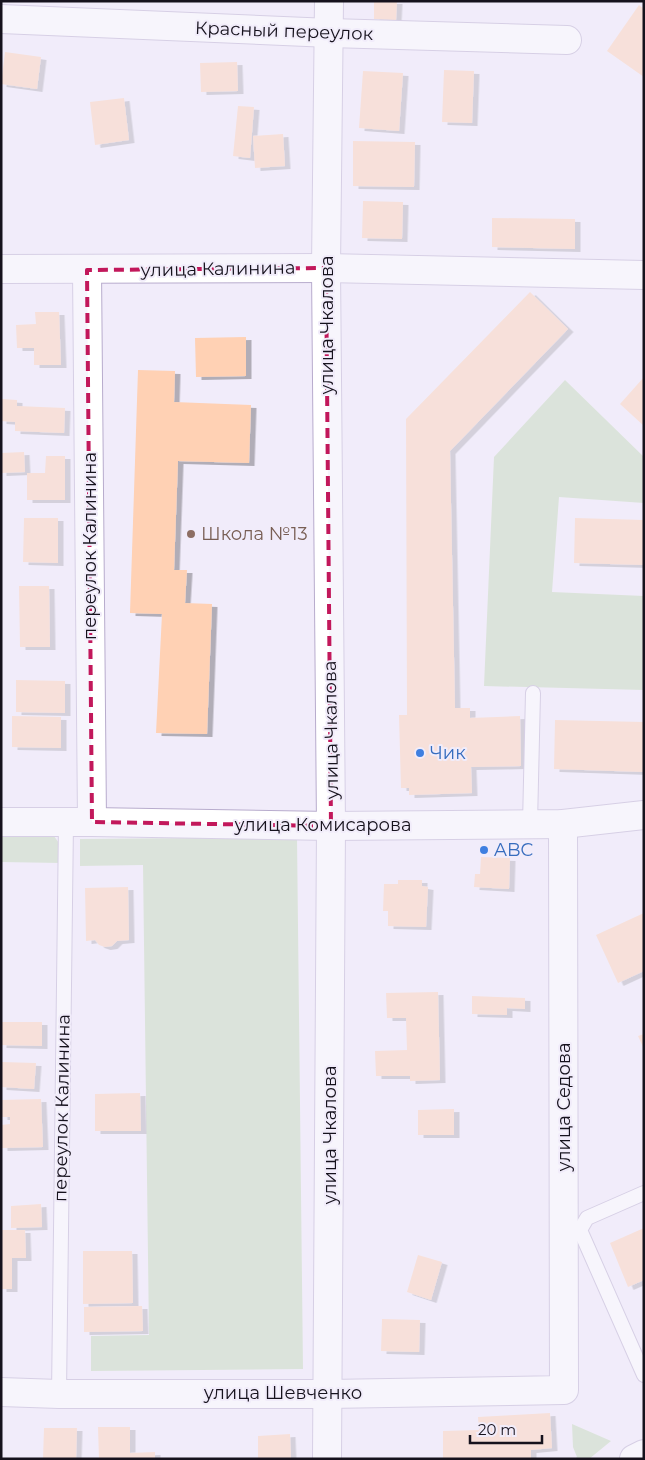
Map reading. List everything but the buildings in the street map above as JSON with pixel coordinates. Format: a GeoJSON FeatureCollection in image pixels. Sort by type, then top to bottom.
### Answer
{"type":"FeatureCollection","features":[{"type":"Feature","properties":{"kind":"street","name":"улица Чкалова"},"geometry":{"type":"LineString","coordinates":[[327,1459],[331,826],[326,268],[330,1]]}},
{"type":"Feature","properties":{"kind":"street","name":"Красный переулок"},"geometry":{"type":"LineString","coordinates":[[1,19],[330,33],[567,40]]}},
{"type":"Feature","properties":{"kind":"street","name":"улица Калинина"},"geometry":{"type":"LineString","coordinates":[[1,270],[326,268],[644,275]]}},
{"type":"Feature","properties":{"kind":"street","name":"переулок Калинина"},"geometry":{"type":"LineString","coordinates":[[79,822],[87,270]]}},
{"type":"Feature","properties":{"kind":"street","name":"улица Комисарова"},"geometry":{"type":"LineString","coordinates":[[1,822],[331,826],[563,824],[644,816]]}},
{"type":"Feature","properties":{"kind":"street","name":"улица Седова"},"geometry":{"type":"LineString","coordinates":[[563,824],[564,1390]]}},
{"type":"Feature","properties":{"kind":"street","name":"улица Шевченко"},"geometry":{"type":"LineString","coordinates":[[1,1392],[58,1394],[328,1394],[564,1390]]}},
{"type":"Feature","properties":{"kind":"street"},"geometry":{"type":"LineString","coordinates":[[634,1459],[644,1454]]}},
{"type":"Feature","properties":{"kind":"lane"},"geometry":{"type":"LineString","coordinates":[[530,824],[533,694]]}},
{"type":"Feature","properties":{"kind":"lane","name":"переулок Калинина"},"geometry":{"type":"LineString","coordinates":[[58,1394],[79,822]]}},
{"type":"Feature","properties":{"kind":"lane"},"geometry":{"type":"LineString","coordinates":[[644,1193],[586,1218],[580,1230],[644,1375]]}},
{"type":"Feature","properties":{"kind":"highlighted area"},"geometry":{"type":"Polygon","coordinates":[[[326,268],[331,826],[92,822],[87,270],[326,268]]]}},
{"type":"Feature","properties":{"kind":"green space"},"geometry":{"type":"Polygon","coordinates":[[[565,380],[644,457],[644,503],[559,497],[552,592],[644,596],[644,690],[484,686],[494,457],[565,380]]]}},
{"type":"Feature","properties":{"kind":"green space"},"geometry":{"type":"Polygon","coordinates":[[[1,835],[54,836],[61,846],[61,863],[1,862],[1,835]]]}},
{"type":"Feature","properties":{"kind":"green space"},"geometry":{"type":"Polygon","coordinates":[[[297,837],[303,1369],[91,1371],[91,1336],[149,1335],[143,865],[80,866],[80,839],[297,837]]]}},
{"type":"Feature","properties":{"kind":"green space"},"geometry":{"type":"Polygon","coordinates":[[[572,1424],[611,1441],[589,1459],[575,1459],[577,1457],[573,1447],[572,1424]]]}},
{"type":"Feature","properties":{"kind":"place","name":"Школа №13"},"geometry":{"type":"Point","coordinates":[191,534]}},
{"type":"Feature","properties":{"kind":"place","name":"Чик"},"geometry":{"type":"Point","coordinates":[420,753]}},
{"type":"Feature","properties":{"kind":"place","name":"ABC"},"geometry":{"type":"Point","coordinates":[484,850]}}]}
